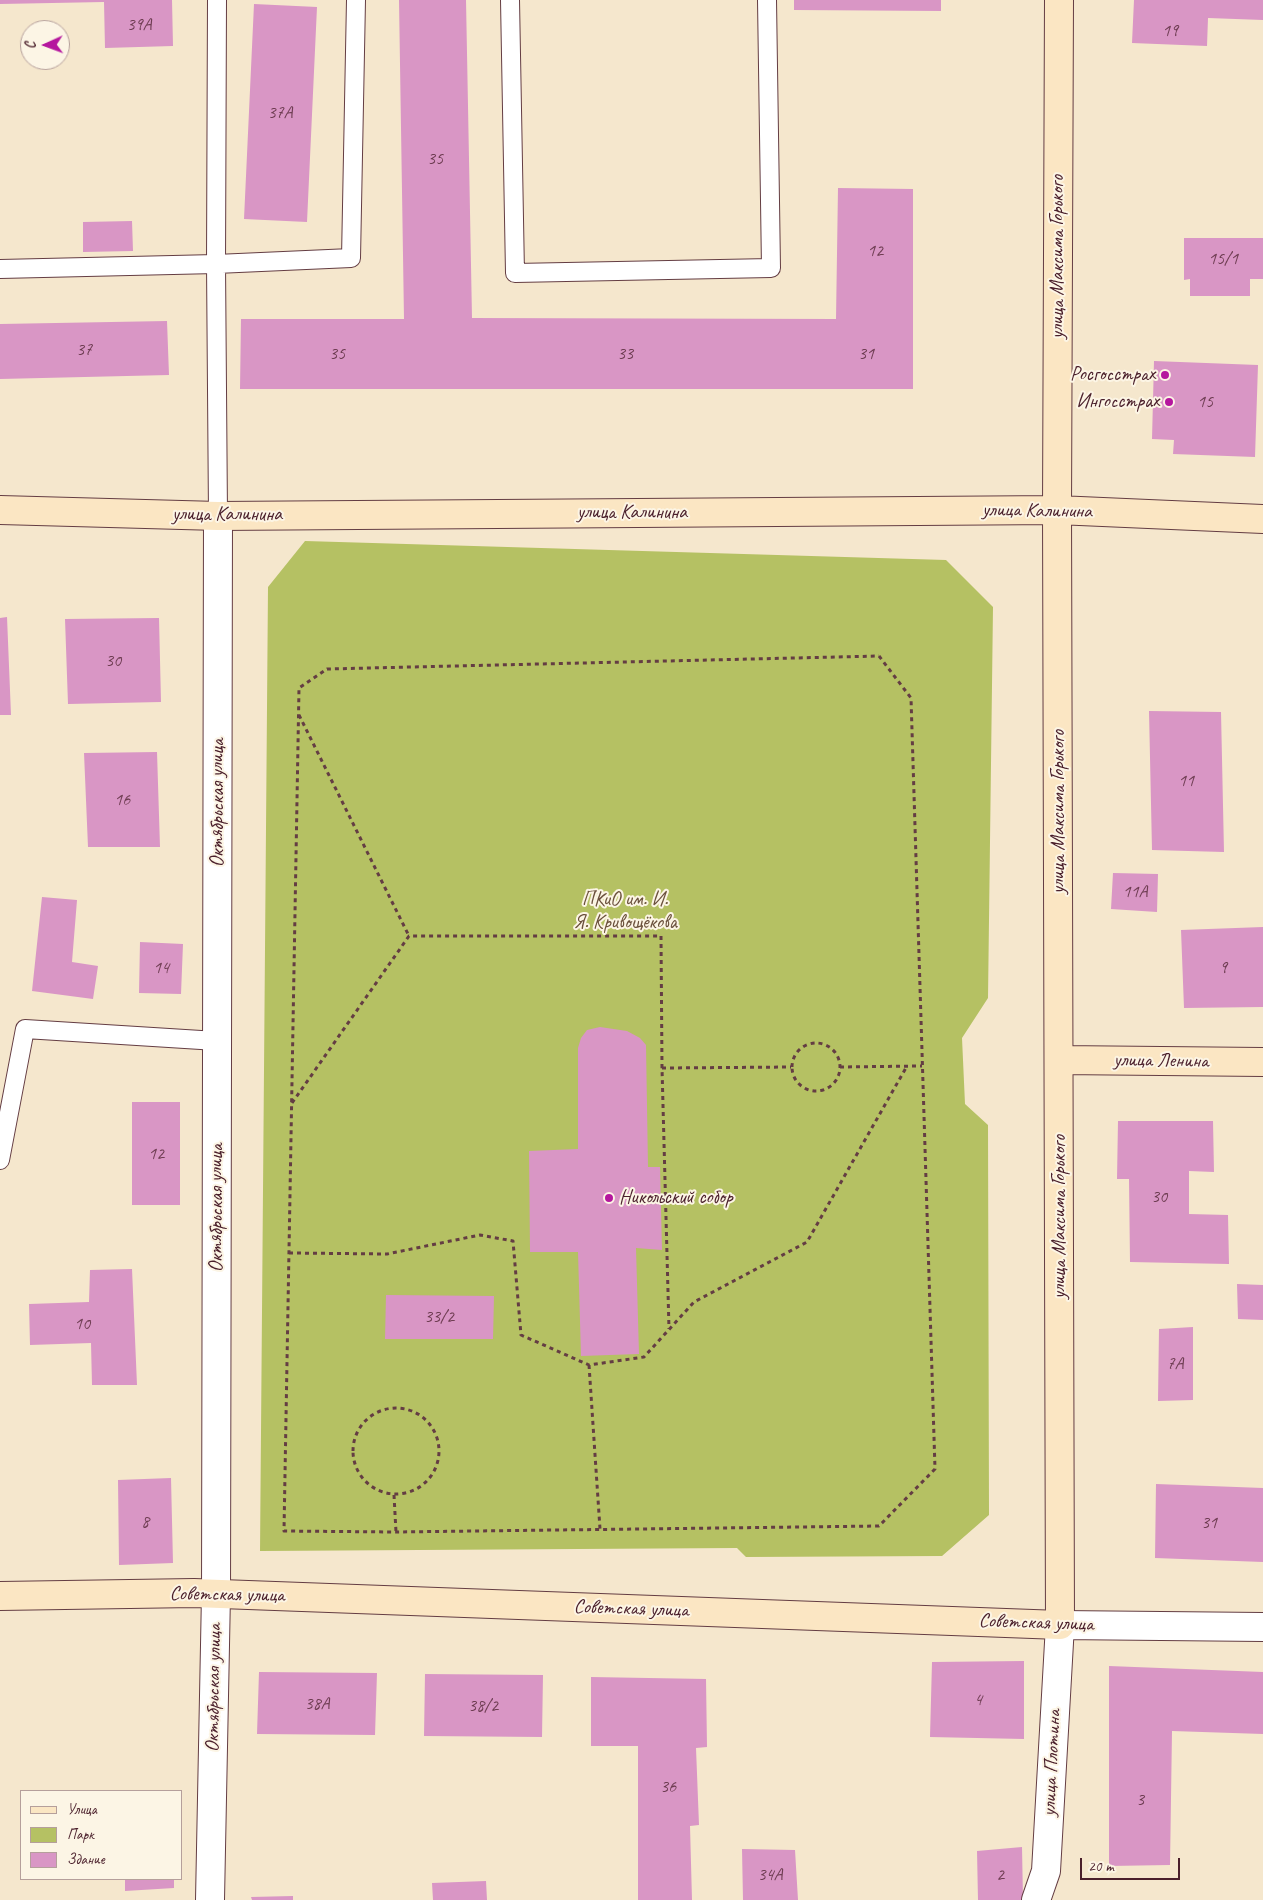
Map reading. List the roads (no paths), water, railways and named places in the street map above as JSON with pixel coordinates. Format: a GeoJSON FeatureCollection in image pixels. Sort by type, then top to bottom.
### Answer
{"type":"FeatureCollection","features":[{"type":"Feature","properties":{"kind":"street","name":"улица Максима Горького"},"geometry":{"type":"LineString","coordinates":[[1059,0],[1057,510],[1060,1060],[1060,1625]]}},
{"type":"Feature","properties":{"kind":"street","name":"улица Калинина"},"geometry":{"type":"LineString","coordinates":[[0,510],[218,516],[1057,510],[1263,519]]}},
{"type":"Feature","properties":{"kind":"street","name":"Октябрьская улица"},"geometry":{"type":"LineString","coordinates":[[210,1900],[216,1594],[218,516]]}},
{"type":"Feature","properties":{"kind":"street","name":"улица Ленина"},"geometry":{"type":"LineString","coordinates":[[1060,1060],[1263,1062]]}},
{"type":"Feature","properties":{"kind":"street","name":"Советская улица"},"geometry":{"type":"LineString","coordinates":[[0,1596],[216,1594],[1060,1625],[1263,1627]]}},
{"type":"Feature","properties":{"kind":"street","name":"улица Плотина"},"geometry":{"type":"LineString","coordinates":[[1036,1900],[1046,1871],[1060,1625]]}},
{"type":"Feature","properties":{"kind":"lane"},"geometry":{"type":"LineString","coordinates":[[217,0],[216,264],[218,516]]}},
{"type":"Feature","properties":{"kind":"lane"},"geometry":{"type":"LineString","coordinates":[[0,269],[216,264],[350,258],[356,0]]}},
{"type":"Feature","properties":{"kind":"lane"},"geometry":{"type":"LineString","coordinates":[[510,0],[515,273],[771,268],[766,0]]}},
{"type":"Feature","properties":{"kind":"lane"},"geometry":{"type":"LineString","coordinates":[[0,1160],[25,1029],[217,1041]]}},
{"type":"Feature","properties":{"kind":"place","name":"Росгосстрах"},"geometry":{"type":"Point","coordinates":[1165,375]}},
{"type":"Feature","properties":{"kind":"place","name":"Ингосстрах"},"geometry":{"type":"Point","coordinates":[1169,402]}},
{"type":"Feature","properties":{"kind":"place","name":"Никольский собор"},"geometry":{"type":"Point","coordinates":[609,1198]}},
{"type":"Feature","properties":{"kind":"park label","name":"ПКиО им. И. Я. Кривощёкова"},"geometry":{"type":"Point","coordinates":[625,912]}}]}
